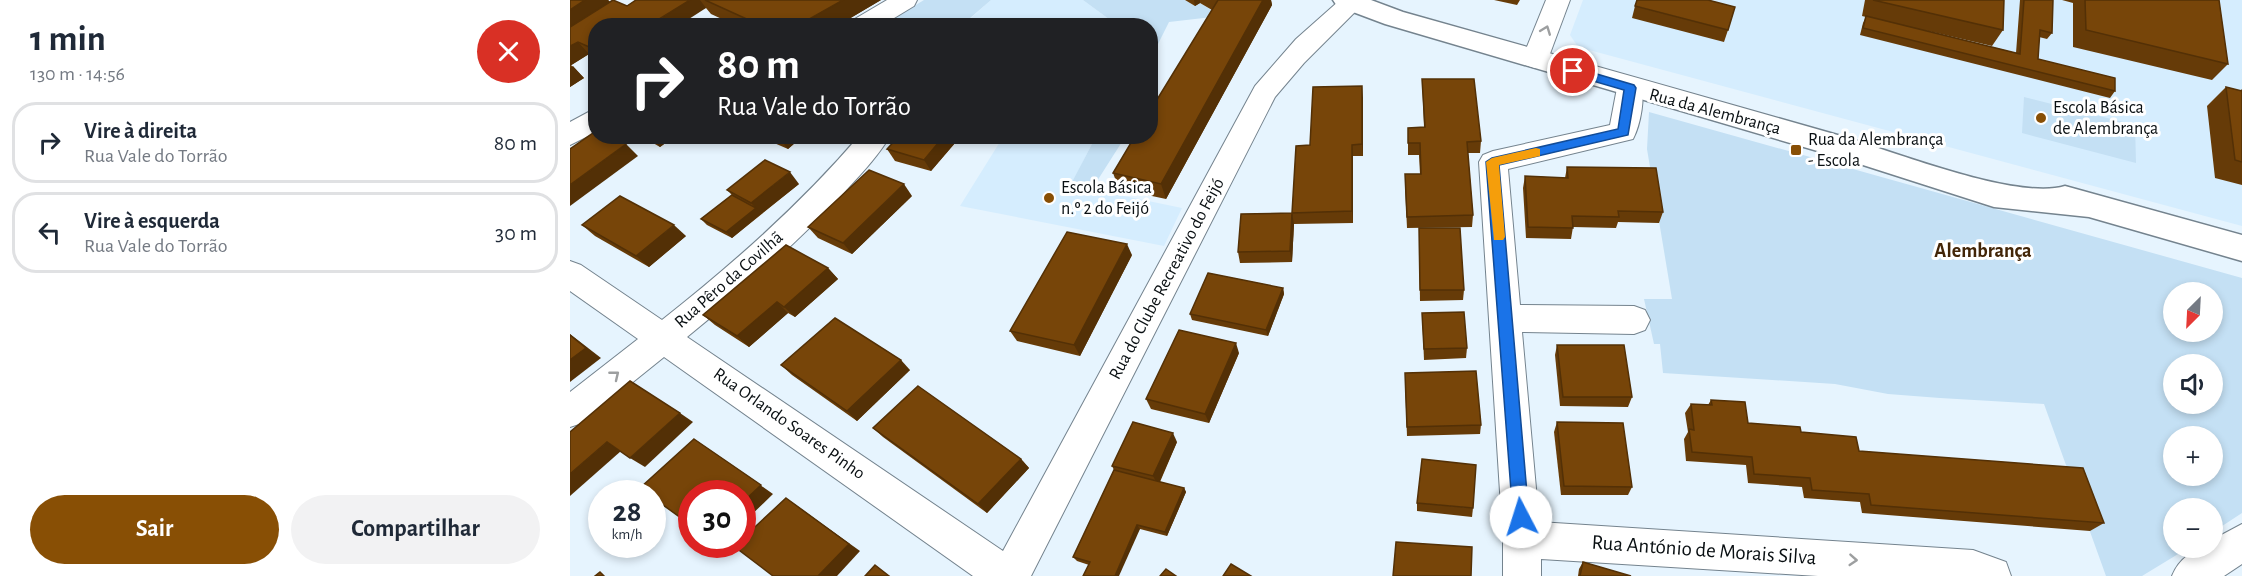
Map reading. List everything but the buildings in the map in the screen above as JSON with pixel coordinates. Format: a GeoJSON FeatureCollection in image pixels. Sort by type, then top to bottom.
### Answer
{"type":"FeatureCollection","features":[{"type":"Feature","properties":{"kind":"main road","name":"Rua da Alembrança"},"geometry":{"type":"LineString","coordinates":[[1349,1],[1394,18],[1630,88],[1844,147],[1994,195],[2086,206],[2242,248]]}},
{"type":"Feature","properties":{"kind":"street"},"geometry":{"type":"LineString","coordinates":[[875,18],[905,0]]}},
{"type":"Feature","properties":{"kind":"street"},"geometry":{"type":"LineString","coordinates":[[1534,59],[1558,0]]}},
{"type":"Feature","properties":{"kind":"street","name":"Rua do Clube Recreativo do Feijó"},"geometry":{"type":"LineString","coordinates":[[1008,576],[1264,93],[1306,43],[1349,1]]}},
{"type":"Feature","properties":{"kind":"street"},"geometry":{"type":"LineString","coordinates":[[1522,576],[1522,539],[1492,162],[1623,132],[1630,88]]}},
{"type":"Feature","properties":{"kind":"street"},"geometry":{"type":"LineString","coordinates":[[570,135],[588,123]]}},
{"type":"Feature","properties":{"kind":"street","name":"Rua Pêro da Covilhã"},"geometry":{"type":"LineString","coordinates":[[570,412],[663,337],[801,217],[852,167],[870,144]]}},
{"type":"Feature","properties":{"kind":"street","name":"Rua Orlando Soares Pinho"},"geometry":{"type":"LineString","coordinates":[[570,274],[1008,576]]}},
{"type":"Feature","properties":{"kind":"street"},"geometry":{"type":"LineString","coordinates":[[1505,318],[1634,320]]}},
{"type":"Feature","properties":{"kind":"street","name":"Rua António de Morais Silva"},"geometry":{"type":"LineString","coordinates":[[1522,539],[1928,564],[1974,569],[1992,576]]}},
{"type":"Feature","properties":{"kind":"street"},"geometry":{"type":"LineString","coordinates":[[2191,576],[2242,542]]}},
{"type":"Feature","properties":{"kind":"shaded area"},"geometry":{"type":"Polygon","coordinates":[[[924,0],[991,0],[970,18],[894,18],[924,0]]]}},
{"type":"Feature","properties":{"kind":"shaded area"},"geometry":{"type":"Polygon","coordinates":[[[991,0],[1083,0],[1107,18],[971,18],[991,0]]]}},
{"type":"Feature","properties":{"kind":"shaded area"},"geometry":{"type":"Polygon","coordinates":[[[1083,0],[1185,0],[1195,6],[1200,3],[1221,16],[1169,22],[1158,44],[1158,18],[1107,18],[1083,0]]]}},
{"type":"Feature","properties":{"kind":"shaded area","name":"Escola Básica de Alembrança"},"geometry":{"type":"Polygon","coordinates":[[[1583,0],[2242,0],[2242,226],[1578,47],[1570,35],[1583,0]]]}},
{"type":"Feature","properties":{"kind":"shaded area"},"geometry":{"type":"Polygon","coordinates":[[[2024,97],[2135,125],[2136,163],[2022,133],[2024,97]]]}},
{"type":"Feature","properties":{"kind":"shaded area"},"geometry":{"type":"Polygon","coordinates":[[[1649,112],[2242,278],[2242,513],[2223,525],[2223,498],[2163,498],[2163,558],[2172,558],[2142,576],[2106,576],[2044,404],[1888,394],[1835,384],[1663,373],[1660,344],[1654,344],[1644,299],[1672,299],[1647,149],[1649,112]]]}},
{"type":"Feature","properties":{"kind":"shaded area","name":"Escola Básica n.º 2 do Feijó"},"geometry":{"type":"Polygon","coordinates":[[[999,144],[1092,144],[1071,185],[1182,208],[1164,246],[960,206],[999,144]]]}},
{"type":"Feature","properties":{"kind":"shaded area"},"geometry":{"type":"Polygon","coordinates":[[[1092,144],[1121,144],[1092,189],[1071,184],[1092,144]]]}},
{"type":"Feature","properties":{"kind":"slow traffic"},"geometry":{"type":"LineString","coordinates":[[1499,237],[1492,162],[1536,152]]}},
{"type":"Feature","properties":{"kind":"place","name":"Escola Básica de Alembrança"},"geometry":{"type":"Point","coordinates":[2041,118]}},
{"type":"Feature","properties":{"kind":"place","name":"Rua da Alembrança - Escola"},"geometry":{"type":"Point","coordinates":[1796,150]}},
{"type":"Feature","properties":{"kind":"place","name":"Escola Básica n.º 2 do Feijó"},"geometry":{"type":"Point","coordinates":[1049,198]}},
{"type":"Feature","properties":{"kind":"district","name":"Alembrança"},"geometry":{"type":"Point","coordinates":[1983,251]}},
{"type":"Feature","properties":{"kind":"route"},"geometry":{"type":"LineString","coordinates":[[1521,517],[1492,162],[1623,132],[1630,88],[1573,71]]}}]}
